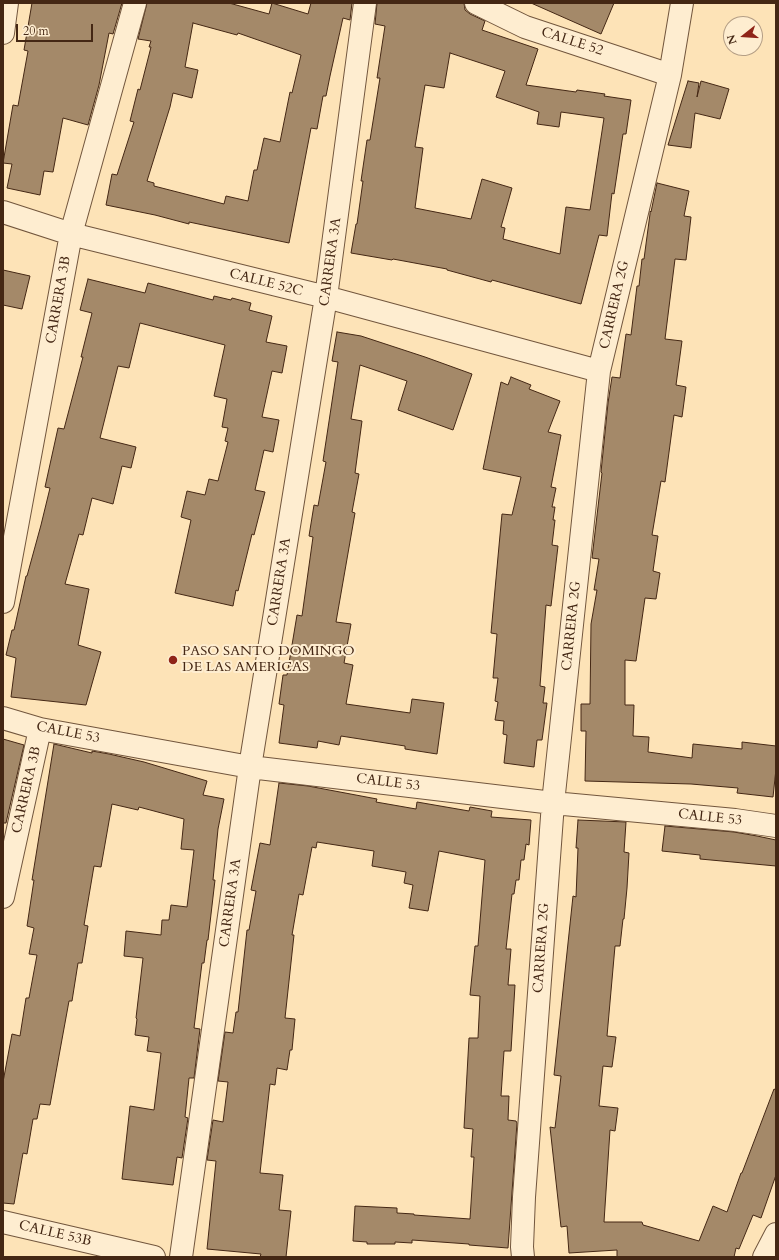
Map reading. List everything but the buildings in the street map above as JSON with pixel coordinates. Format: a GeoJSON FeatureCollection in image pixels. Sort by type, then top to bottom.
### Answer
{"type":"FeatureCollection","features":[{"type":"Feature","properties":{"kind":"street"},"geometry":{"type":"LineString","coordinates":[[3,33],[7,3]]}},
{"type":"Feature","properties":{"kind":"street","name":"CARRERA 3B"},"geometry":{"type":"LineString","coordinates":[[3,602],[71,234],[135,3]]}},
{"type":"Feature","properties":{"kind":"street","name":"CARRERA 3A"},"geometry":{"type":"LineString","coordinates":[[182,1257],[250,767],[326,298],[365,3]]}},
{"type":"Feature","properties":{"kind":"street","name":"CALLE 52"},"geometry":{"type":"LineString","coordinates":[[476,3],[525,27],[670,75]]}},
{"type":"Feature","properties":{"kind":"street","name":"CARRERA 2G"},"geometry":{"type":"LineString","coordinates":[[523,1257],[524,1197],[553,802],[599,371],[670,75],[682,3]]}},
{"type":"Feature","properties":{"kind":"street","name":"CALLE 52C"},"geometry":{"type":"LineString","coordinates":[[3,212],[71,234],[326,298],[599,371]]}},
{"type":"Feature","properties":{"kind":"street","name":"CALLE 53"},"geometry":{"type":"LineString","coordinates":[[3,718],[40,729],[250,767],[553,802],[735,820],[776,826]]}},
{"type":"Feature","properties":{"kind":"street","name":"CARRERA 3B"},"geometry":{"type":"LineString","coordinates":[[3,897],[40,729]]}},
{"type":"Feature","properties":{"kind":"street","name":"CALLE 53B"},"geometry":{"type":"LineString","coordinates":[[3,1222],[154,1257]]}},
{"type":"Feature","properties":{"kind":"street"},"geometry":{"type":"LineString","coordinates":[[764,1257],[776,1234]]}},
{"type":"Feature","properties":{"kind":"place","name":"PASO SANTO DOMINGO DE LAS AMERICAS"},"geometry":{"type":"Point","coordinates":[173,660]}}]}
